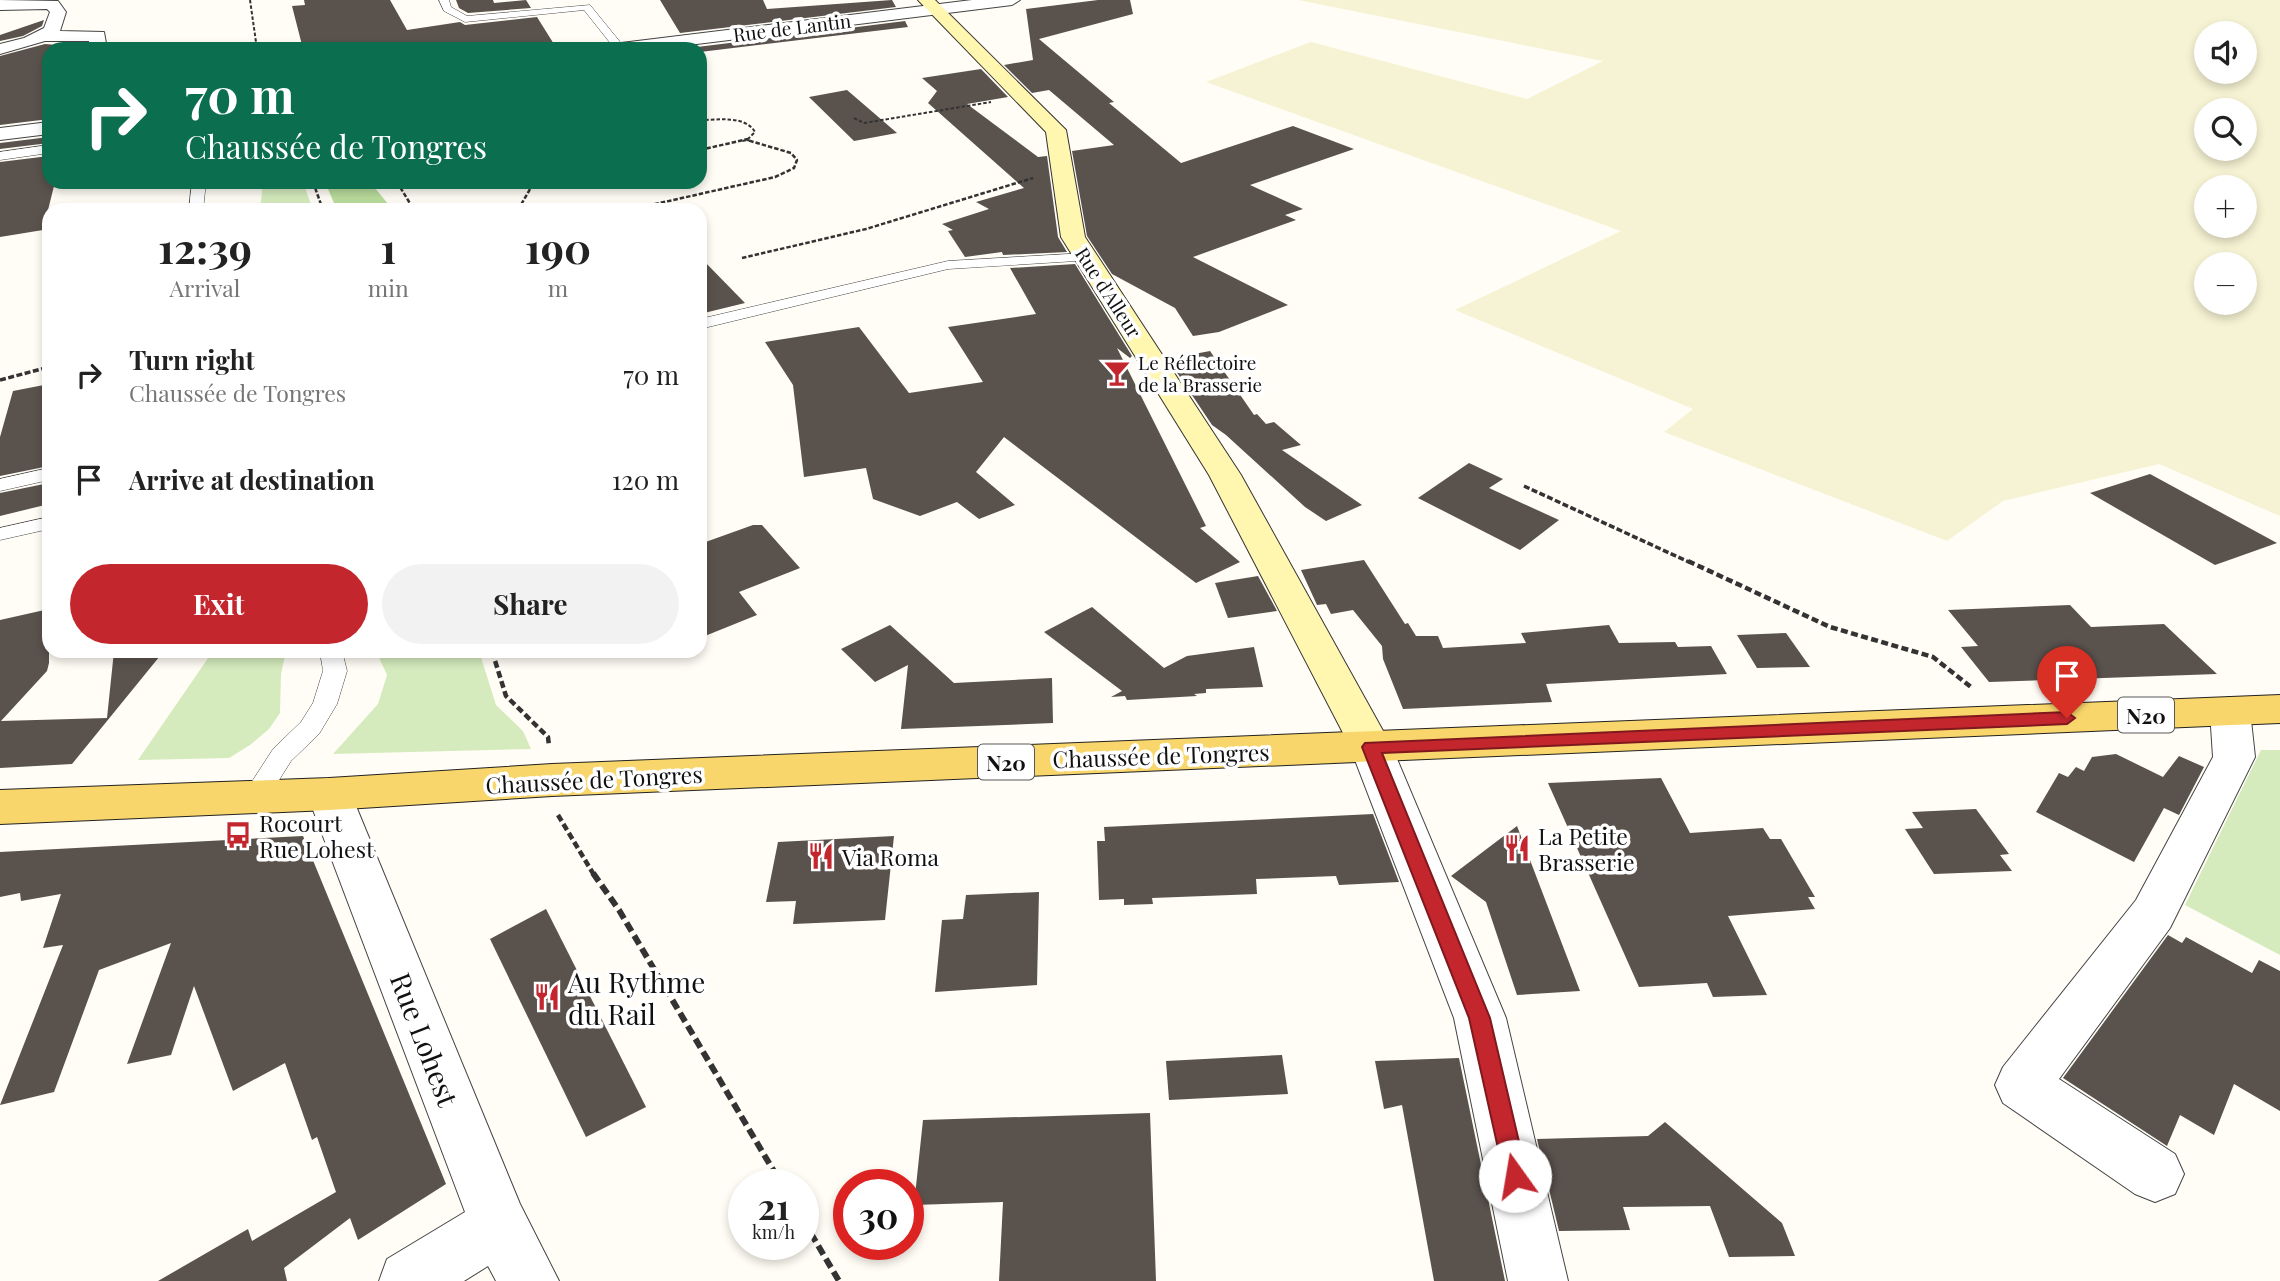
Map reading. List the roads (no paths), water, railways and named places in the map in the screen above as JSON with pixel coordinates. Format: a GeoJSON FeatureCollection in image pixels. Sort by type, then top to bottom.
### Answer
{"type":"FeatureCollection","features":[{"type":"Feature","properties":{"kind":"main road","name":"Chaussée de Tongres"},"geometry":{"type":"LineString","coordinates":[[0,807],[329,794],[552,780],[2280,709]]}},
{"type":"Feature","properties":{"kind":"street","name":"Rue de Lantin"},"geometry":{"type":"LineString","coordinates":[[663,42],[930,5],[1012,0]]}},
{"type":"Feature","properties":{"kind":"street"},"geometry":{"type":"LineString","coordinates":[[0,5],[52,4],[58,12],[51,31],[0,49]]}},
{"type":"Feature","properties":{"kind":"street","name":"Rue d'Alleur"},"geometry":{"type":"LineString","coordinates":[[930,5],[1056,130],[1065,173],[1073,237],[1225,475],[1371,747]]}},
{"type":"Feature","properties":{"kind":"street"},"geometry":{"type":"LineString","coordinates":[[42,36],[98,36],[98,42]]}},
{"type":"Feature","properties":{"kind":"street"},"geometry":{"type":"LineString","coordinates":[[0,134],[42,129]]}},
{"type":"Feature","properties":{"kind":"street"},"geometry":{"type":"LineString","coordinates":[[2155,1174],[2022,1085],[2153,915],[2234,757],[2230,711]]}},
{"type":"Feature","properties":{"kind":"street"},"geometry":{"type":"LineString","coordinates":[[1371,747],[1480,1018],[1538,1281]]}},
{"type":"Feature","properties":{"kind":"street","name":"Rue Lohest"},"geometry":{"type":"LineString","coordinates":[[329,794],[499,1225],[529,1281]]}},
{"type":"Feature","properties":{"kind":"street"},"geometry":{"type":"LineString","coordinates":[[409,1281],[499,1225]]}},
{"type":"Feature","properties":{"kind":"lane"},"geometry":{"type":"LineString","coordinates":[[444,0],[447,9],[465,19],[587,7],[615,42]]}},
{"type":"Feature","properties":{"kind":"lane"},"geometry":{"type":"LineString","coordinates":[[0,156],[42,150]]}},
{"type":"Feature","properties":{"kind":"lane"},"geometry":{"type":"LineString","coordinates":[[707,322],[948,265],[1087,257]]}},
{"type":"Feature","properties":{"kind":"lane"},"geometry":{"type":"LineString","coordinates":[[0,485],[42,476]]}},
{"type":"Feature","properties":{"kind":"lane"},"geometry":{"type":"LineString","coordinates":[[0,534],[42,525]]}},
{"type":"Feature","properties":{"kind":"lane"},"geometry":{"type":"LineString","coordinates":[[255,797],[282,755],[310,728],[325,704],[335,671],[332,658]]}},
{"type":"Feature","properties":{"kind":"place","name":"Le Réflectoire de la Brasserie"},"geometry":{"type":"Point","coordinates":[1117,373]}},
{"type":"Feature","properties":{"kind":"place","name":"Rocourt Rue Lohest"},"geometry":{"type":"Point","coordinates":[238,835]}},
{"type":"Feature","properties":{"kind":"place","name":"La Petite Brasserie"},"geometry":{"type":"Point","coordinates":[1517,848]}},
{"type":"Feature","properties":{"kind":"place","name":"Via Roma"},"geometry":{"type":"Point","coordinates":[821,856]}},
{"type":"Feature","properties":{"kind":"place","name":"Au Rythme du Rail"},"geometry":{"type":"Point","coordinates":[547,997]}}]}
